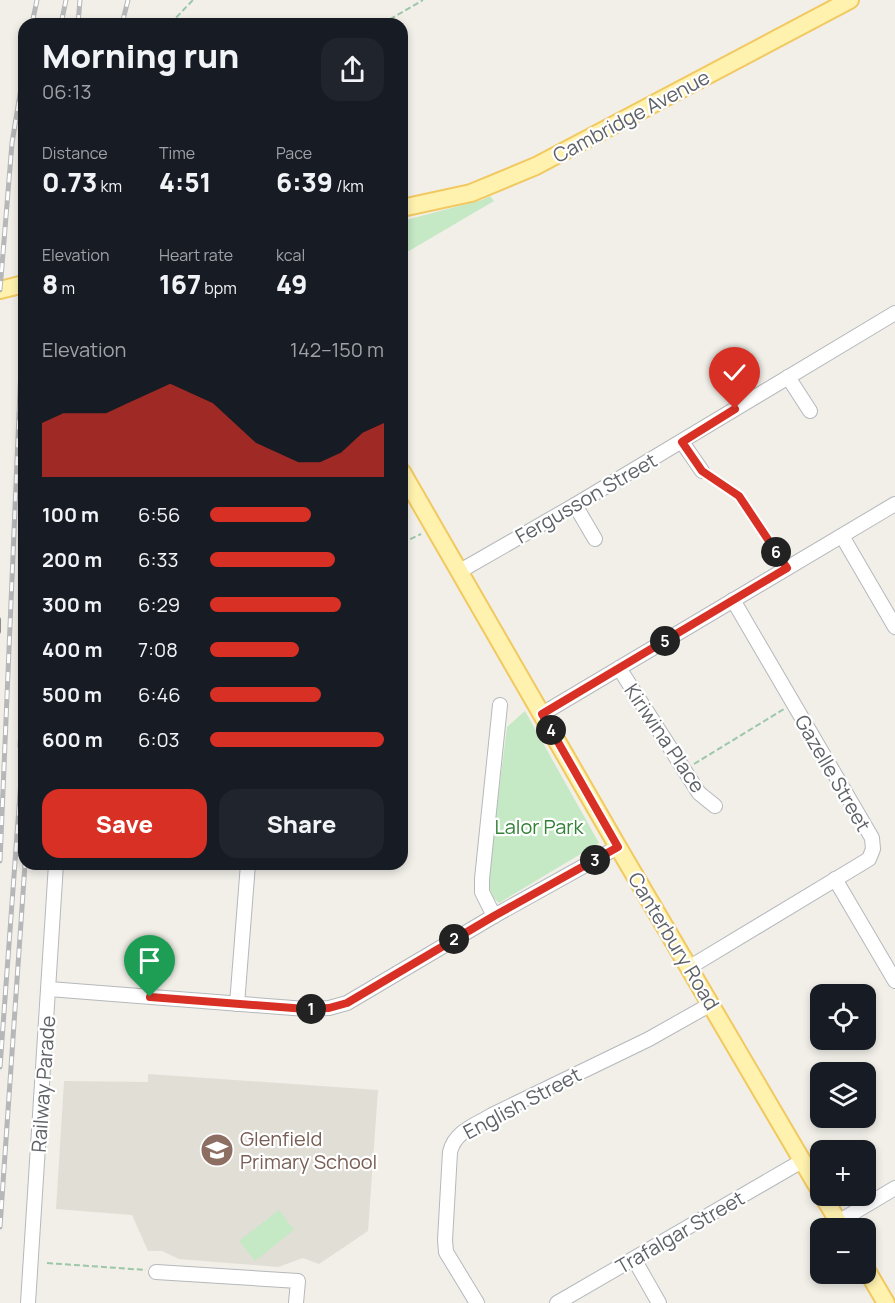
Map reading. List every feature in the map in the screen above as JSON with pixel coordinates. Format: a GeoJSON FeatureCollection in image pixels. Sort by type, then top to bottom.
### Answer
{"type":"FeatureCollection","features":[{"type":"Feature","properties":{"kind":"main road","name":"Cambridge Avenue"},"geometry":{"type":"LineString","coordinates":[[408,207],[471,193],[536,166],[850,0]]}},
{"type":"Feature","properties":{"kind":"main road"},"geometry":{"type":"LineString","coordinates":[[408,211],[420,206]]}},
{"type":"Feature","properties":{"kind":"main road"},"geometry":{"type":"LineString","coordinates":[[0,290],[18,286]]}},
{"type":"Feature","properties":{"kind":"main road","name":"Canterbury Road"},"geometry":{"type":"LineString","coordinates":[[408,482],[810,1174]]}},
{"type":"Feature","properties":{"kind":"main road"},"geometry":{"type":"LineString","coordinates":[[875,1284],[886,1303]]}},
{"type":"Feature","properties":{"kind":"street","name":"Fergusson Street"},"geometry":{"type":"LineString","coordinates":[[460,571],[682,442],[895,313]]}},
{"type":"Feature","properties":{"kind":"street"},"geometry":{"type":"LineString","coordinates":[[788,377],[810,411]]}},
{"type":"Feature","properties":{"kind":"street"},"geometry":{"type":"LineString","coordinates":[[682,442],[702,471]]}},
{"type":"Feature","properties":{"kind":"street"},"geometry":{"type":"LineString","coordinates":[[542,714],[895,504]]}},
{"type":"Feature","properties":{"kind":"street"},"geometry":{"type":"LineString","coordinates":[[575,505],[595,539]]}},
{"type":"Feature","properties":{"kind":"street"},"geometry":{"type":"LineString","coordinates":[[842,536],[895,627]]}},
{"type":"Feature","properties":{"kind":"street","name":"Gazelle Street"},"geometry":{"type":"LineString","coordinates":[[690,967],[869,859],[873,849],[872,838],[733,600]]}},
{"type":"Feature","properties":{"kind":"street","name":"Kiriwina Place"},"geometry":{"type":"LineString","coordinates":[[619,668],[699,793],[715,806]]}},
{"type":"Feature","properties":{"kind":"street"},"geometry":{"type":"LineString","coordinates":[[494,916],[482,892],[482,879],[500,705]]}},
{"type":"Feature","properties":{"kind":"street"},"geometry":{"type":"LineString","coordinates":[[49,989],[306,1009],[329,1008],[347,1003],[494,916],[618,847]]}},
{"type":"Feature","properties":{"kind":"street","name":"Railway Parade"},"geometry":{"type":"LineString","coordinates":[[28,1303],[56,870]]}},
{"type":"Feature","properties":{"kind":"street"},"geometry":{"type":"LineString","coordinates":[[237,1004],[248,870]]}},
{"type":"Feature","properties":{"kind":"street"},"geometry":{"type":"LineString","coordinates":[[835,879],[895,981]]}},
{"type":"Feature","properties":{"kind":"street","name":"English Street"},"geometry":{"type":"LineString","coordinates":[[477,1303],[451,1262],[446,1246],[450,1152],[455,1139],[492,1115],[649,1039],[711,1004]]}},
{"type":"Feature","properties":{"kind":"street","name":"Trafalgar Street"},"geometry":{"type":"LineString","coordinates":[[557,1303],[802,1161]]}},
{"type":"Feature","properties":{"kind":"street"},"geometry":{"type":"LineString","coordinates":[[850,1218],[895,1188]]}},
{"type":"Feature","properties":{"kind":"street"},"geometry":{"type":"LineString","coordinates":[[634,1259],[659,1303]]}},
{"type":"Feature","properties":{"kind":"street"},"geometry":{"type":"LineString","coordinates":[[156,1272],[297,1281],[296,1303]]}},
{"type":"Feature","properties":{"kind":"path"},"geometry":{"type":"LineString","coordinates":[[176,18],[193,0]]}},
{"type":"Feature","properties":{"kind":"path"},"geometry":{"type":"LineString","coordinates":[[392,18],[423,0]]}},
{"type":"Feature","properties":{"kind":"path"},"geometry":{"type":"LineString","coordinates":[[702,471],[739,496],[787,568]]}},
{"type":"Feature","properties":{"kind":"path"},"geometry":{"type":"LineString","coordinates":[[408,540],[435,528]]}},
{"type":"Feature","properties":{"kind":"path"},"geometry":{"type":"LineString","coordinates":[[684,771],[793,703]]}},
{"type":"Feature","properties":{"kind":"path"},"geometry":{"type":"LineString","coordinates":[[47,1263],[138,1268],[156,1272]]}},
{"type":"Feature","properties":{"kind":"shaded area","name":"Glenfield Primary School"},"geometry":{"type":"Polygon","coordinates":[[[148,1074],[378,1090],[368,1231],[319,1264],[303,1258],[278,1267],[179,1259],[162,1251],[148,1251],[132,1215],[56,1209],[64,1081],[148,1082],[148,1074]]]}},
{"type":"Feature","properties":{"kind":"green space"},"geometry":{"type":"Polygon","coordinates":[[[490,196],[494,201],[408,251],[408,219],[490,196]]]}},
{"type":"Feature","properties":{"kind":"green space","name":"Lalor Park"},"geometry":{"type":"Polygon","coordinates":[[[525,711],[599,843],[499,903],[491,892],[488,878],[507,727],[525,711]]]}},
{"type":"Feature","properties":{"kind":"green space"},"geometry":{"type":"Polygon","coordinates":[[[279,1210],[294,1230],[255,1261],[239,1241],[279,1210]]]}},
{"type":"Feature","properties":{"kind":"railway"},"geometry":{"type":"LineString","coordinates":[[33,18],[37,0]]}},
{"type":"Feature","properties":{"kind":"railway"},"geometry":{"type":"LineString","coordinates":[[62,18],[66,0]]}},
{"type":"Feature","properties":{"kind":"railway"},"geometry":{"type":"LineString","coordinates":[[78,18],[80,0]]}},
{"type":"Feature","properties":{"kind":"railway"},"geometry":{"type":"LineString","coordinates":[[124,18],[128,0]]}},
{"type":"Feature","properties":{"kind":"railway"},"geometry":{"type":"LineString","coordinates":[[0,290],[12,143],[18,106]]}},
{"type":"Feature","properties":{"kind":"railway"},"geometry":{"type":"LineString","coordinates":[[0,861],[18,438]]}},
{"type":"Feature","properties":{"kind":"railway"},"geometry":{"type":"LineString","coordinates":[[0,1067],[18,821]]}},
{"type":"Feature","properties":{"kind":"railway"},"geometry":{"type":"LineString","coordinates":[[0,1227],[25,870]]}},
{"type":"Feature","properties":{"kind":"place","name":"Glenfield Primary School"},"geometry":{"type":"Point","coordinates":[217,1150]}},
{"type":"Feature","properties":{"kind":"route"},"geometry":{"type":"LineString","coordinates":[[150,997],[306,1009],[329,1008],[347,1003],[494,916],[618,847],[542,714],[787,568],[739,496],[702,471],[682,442],[735,409]]}}]}
